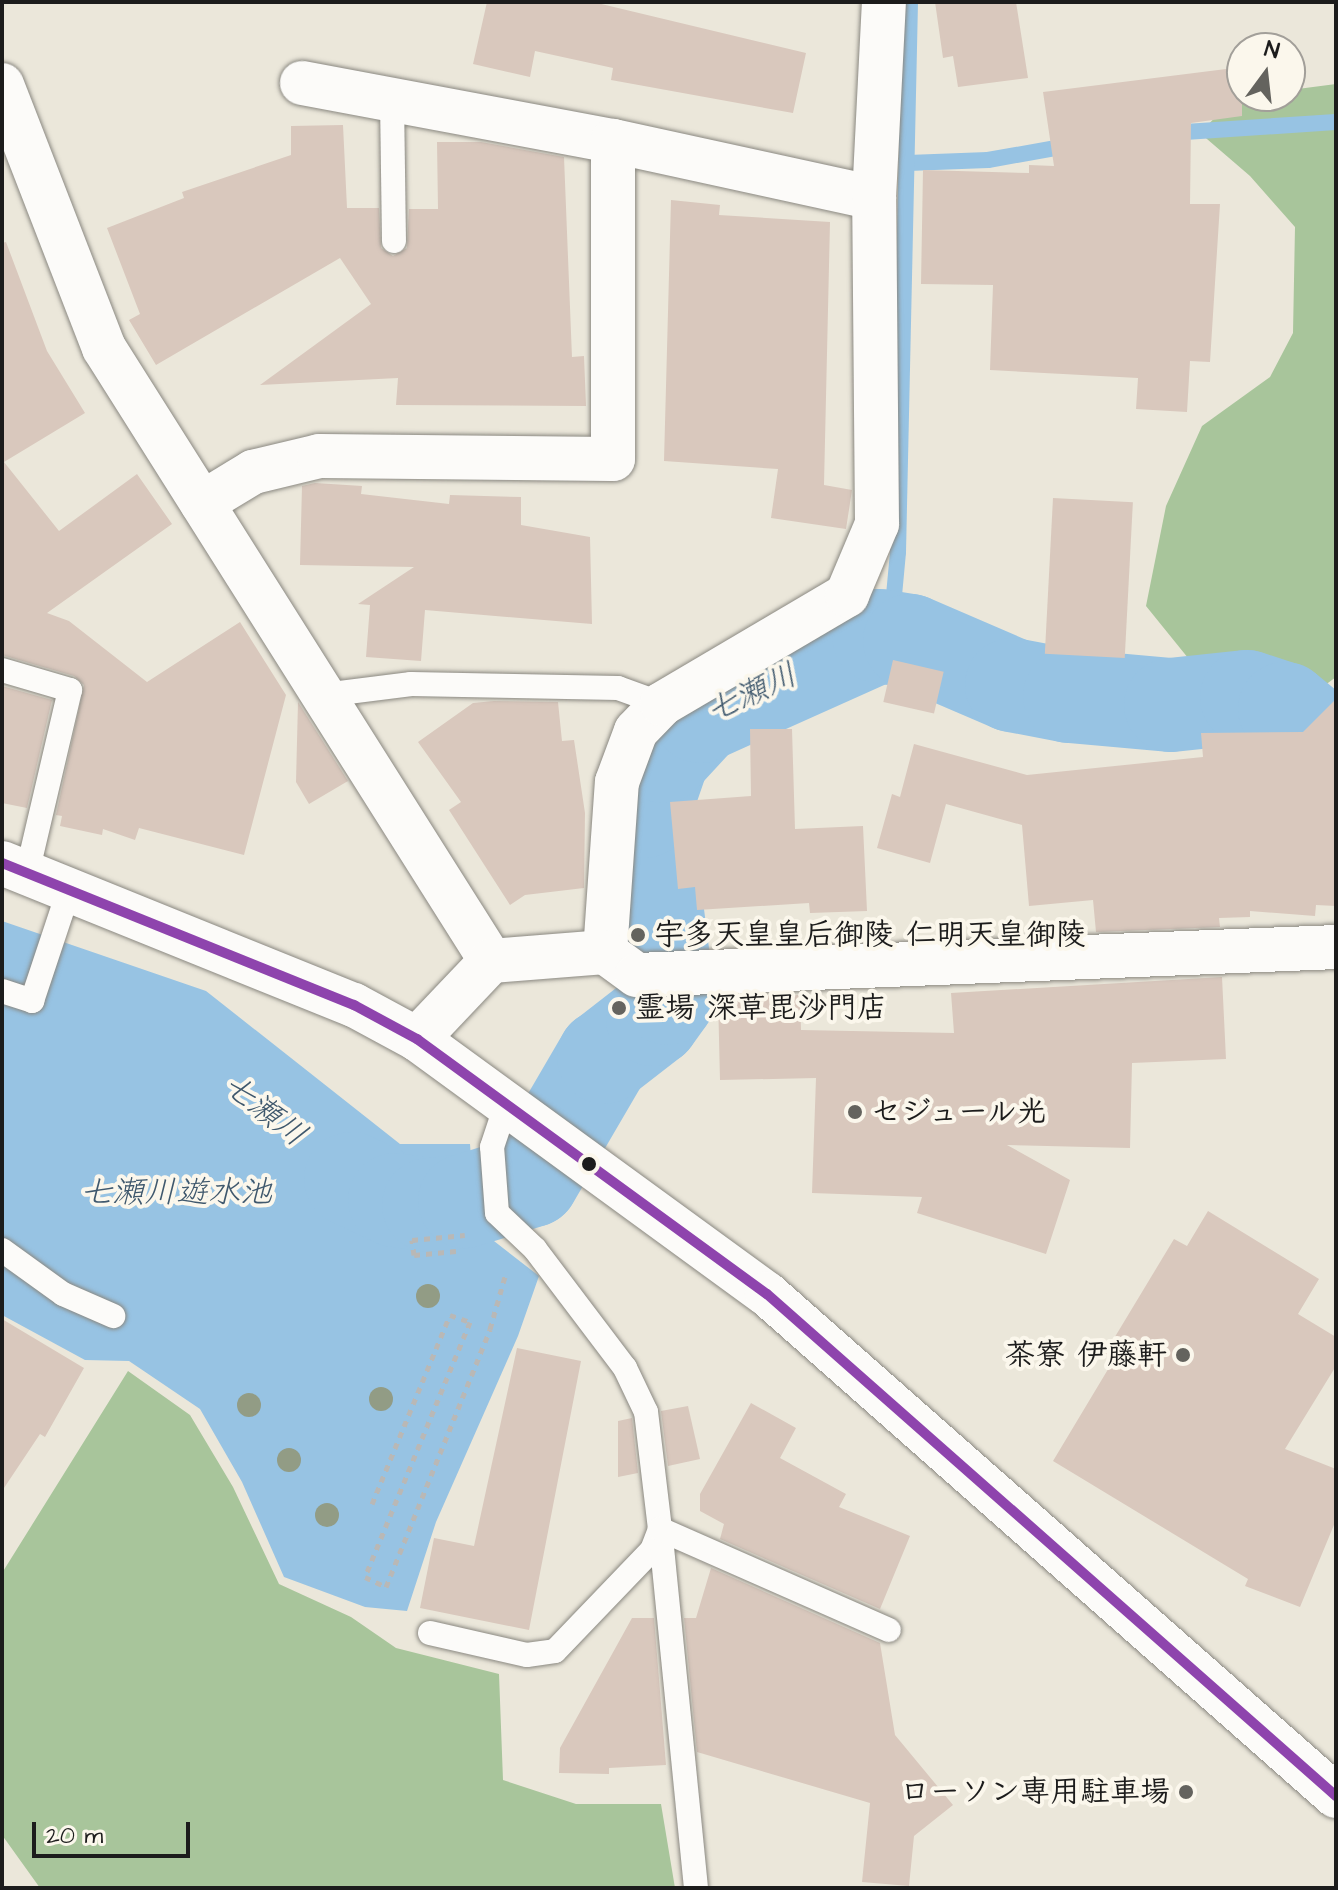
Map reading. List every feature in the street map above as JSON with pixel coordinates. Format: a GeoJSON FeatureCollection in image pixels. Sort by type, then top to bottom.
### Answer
{"type":"FeatureCollection","features":[{"type":"Feature","properties":{"kind":"street"},"geometry":{"type":"LineString","coordinates":[[621,963],[617,782],[636,731],[662,704],[847,595],[877,524],[874,198],[884,2]]}},
{"type":"Feature","properties":{"kind":"street"},"geometry":{"type":"LineString","coordinates":[[302,83],[613,141],[874,198]]}},
{"type":"Feature","properties":{"kind":"street"},"geometry":{"type":"LineString","coordinates":[[2,85],[104,348],[491,961]]}},
{"type":"Feature","properties":{"kind":"street"},"geometry":{"type":"LineString","coordinates":[[202,503],[253,472],[319,456],[613,459],[613,141]]}},
{"type":"Feature","properties":{"kind":"street"},"geometry":{"type":"LineString","coordinates":[[14,868],[63,910],[354,1005],[417,1039],[779,1304],[1336,1796]]}},
{"type":"Feature","properties":{"kind":"street"},"geometry":{"type":"LineString","coordinates":[[417,1039],[491,961],[621,963],[688,973],[1336,947]]}},
{"type":"Feature","properties":{"kind":"lane"},"geometry":{"type":"LineString","coordinates":[[392,99],[394,241]]}},
{"type":"Feature","properties":{"kind":"lane"},"geometry":{"type":"LineString","coordinates":[[2,670],[70,690],[14,868]]}},
{"type":"Feature","properties":{"kind":"lane"},"geometry":{"type":"LineString","coordinates":[[324,695],[411,684],[618,688],[662,704]]}},
{"type":"Feature","properties":{"kind":"lane"},"geometry":{"type":"LineString","coordinates":[[2,991],[32,1001],[63,910]]}},
{"type":"Feature","properties":{"kind":"lane"},"geometry":{"type":"LineString","coordinates":[[506,1105],[492,1147],[497,1213],[586,1311],[625,1368],[646,1412],[696,1888]]}},
{"type":"Feature","properties":{"kind":"lane"},"geometry":{"type":"LineString","coordinates":[[2,1250],[63,1294],[113,1316]]}},
{"type":"Feature","properties":{"kind":"lane"},"geometry":{"type":"LineString","coordinates":[[660,1529],[889,1630]]}},
{"type":"Feature","properties":{"kind":"lane"},"geometry":{"type":"LineString","coordinates":[[430,1633],[527,1655],[555,1651],[652,1550],[660,1529]]}},
{"type":"Feature","properties":{"kind":"path"},"geometry":{"type":"LineString","coordinates":[[372,1504],[450,1315],[470,1322],[365,1577],[386,1587],[490,1329],[507,1269],[496,1254],[515,1231]]}},
{"type":"Feature","properties":{"kind":"path"},"geometry":{"type":"LineString","coordinates":[[456,1251],[414,1255],[412,1240],[462,1234]]}},
{"type":"Feature","properties":{"kind":"green space"},"geometry":{"type":"Polygon","coordinates":[[[1336,84],[1336,677],[1309,697],[1201,674],[1146,606],[1166,506],[1202,426],[1270,377],[1293,333],[1295,227],[1250,176],[1200,133],[1226,106],[1226,112],[1306,112],[1306,88],[1336,84]]]}},
{"type":"Feature","properties":{"kind":"green space"},"geometry":{"type":"Polygon","coordinates":[[[128,1371],[190,1415],[233,1487],[279,1584],[351,1617],[396,1648],[499,1674],[503,1780],[576,1804],[661,1804],[675,1888],[40,1888],[2,1835],[2,1573],[128,1371]]]}},
{"type":"Feature","properties":{"kind":"water","name":"七瀬川遊水池"},"geometry":{"type":"Polygon","coordinates":[[[2,921],[206,991],[400,1144],[470,1144],[476,1227],[539,1276],[518,1336],[436,1522],[407,1611],[365,1607],[284,1577],[242,1482],[200,1409],[129,1361],[85,1360],[2,1315],[2,921]]]}},
{"type":"Feature","properties":{"kind":"building"},"geometry":{"type":"Polygon","coordinates":[[[487,2],[593,2],[806,53],[793,113],[611,80],[613,68],[535,51],[530,77],[473,64],[487,2]]]}},
{"type":"Feature","properties":{"kind":"building"},"geometry":{"type":"Polygon","coordinates":[[[935,2],[1016,2],[1028,78],[958,87],[953,56],[943,58],[935,2]]]}},
{"type":"Feature","properties":{"kind":"building"},"geometry":{"type":"Polygon","coordinates":[[[1226,69],[1226,112],[1242,112],[1242,116],[1191,123],[1190,204],[1220,204],[1210,362],[1190,361],[1187,412],[1136,409],[1138,378],[990,370],[993,285],[921,284],[923,170],[1029,173],[1029,165],[1054,166],[1043,92],[1226,69]]]}},
{"type":"Feature","properties":{"kind":"building"},"geometry":{"type":"Polygon","coordinates":[[[343,125],[347,208],[379,208],[381,248],[393,256],[407,248],[409,209],[438,209],[437,142],[481,142],[564,157],[572,357],[584,356],[586,406],[396,405],[398,378],[260,385],[371,304],[340,258],[156,365],[129,320],[140,314],[107,228],[184,198],[182,192],[291,155],[291,126],[343,125]]]}},
{"type":"Feature","properties":{"kind":"building"},"geometry":{"type":"Polygon","coordinates":[[[671,200],[720,205],[719,215],[830,222],[824,485],[852,490],[846,529],[771,518],[778,469],[664,461],[671,200]]]}},
{"type":"Feature","properties":{"kind":"building"},"geometry":{"type":"Polygon","coordinates":[[[6,242],[47,351],[85,413],[4,462],[59,531],[137,474],[172,524],[47,613],[69,621],[147,682],[240,622],[286,695],[244,855],[139,828],[135,840],[103,829],[102,835],[60,826],[62,816],[56,815],[84,685],[74,676],[2,655],[2,243],[6,242]]]}},
{"type":"Feature","properties":{"kind":"building"},"geometry":{"type":"Polygon","coordinates":[[[315,483],[362,486],[361,494],[449,504],[450,495],[521,497],[521,525],[590,537],[592,624],[425,610],[421,661],[366,657],[370,605],[358,604],[414,567],[300,565],[302,486],[315,483]]]}},
{"type":"Feature","properties":{"kind":"building"},"geometry":{"type":"Polygon","coordinates":[[[1053,498],[1133,502],[1125,658],[1045,654],[1053,498]]]}},
{"type":"Feature","properties":{"kind":"building"},"geometry":{"type":"Polygon","coordinates":[[[893,660],[944,672],[934,714],[883,702],[893,660]]]}},
{"type":"Feature","properties":{"kind":"building"},"geometry":{"type":"Polygon","coordinates":[[[2,686],[52,700],[27,808],[2,803],[2,686]]]}},
{"type":"Feature","properties":{"kind":"building"},"geometry":{"type":"Polygon","coordinates":[[[1336,699],[1336,906],[1316,905],[1315,916],[1250,911],[1250,917],[1219,918],[1220,927],[1096,932],[1093,900],[1029,906],[1022,825],[946,804],[930,863],[877,848],[892,794],[900,797],[914,744],[1027,775],[1203,757],[1201,733],[1303,732],[1336,699]]]}},
{"type":"Feature","properties":{"kind":"building"},"geometry":{"type":"Polygon","coordinates":[[[298,702],[348,781],[309,804],[296,782],[298,702]]]}},
{"type":"Feature","properties":{"kind":"building"},"geometry":{"type":"Polygon","coordinates":[[[558,702],[562,741],[574,740],[585,813],[584,888],[525,895],[510,905],[449,810],[461,802],[418,742],[473,703],[558,702]]]}},
{"type":"Feature","properties":{"kind":"building"},"geometry":{"type":"Polygon","coordinates":[[[750,729],[792,729],[795,829],[863,826],[867,911],[810,913],[809,903],[697,910],[695,887],[678,889],[670,802],[751,796],[750,729]]]}},
{"type":"Feature","properties":{"kind":"building"},"geometry":{"type":"Polygon","coordinates":[[[1222,977],[1226,1059],[1132,1063],[1130,1148],[1007,1145],[1070,1180],[1046,1254],[917,1213],[922,1197],[812,1193],[816,1078],[720,1080],[718,997],[800,995],[801,1030],[954,1033],[951,993],[1222,977]]]}},
{"type":"Feature","properties":{"kind":"building"},"geometry":{"type":"Polygon","coordinates":[[[1208,1211],[1319,1279],[1298,1314],[1336,1337],[1336,1366],[1285,1449],[1336,1469],[1336,1520],[1300,1607],[1245,1586],[1248,1579],[1053,1461],[1113,1361],[1104,1355],[1174,1239],[1187,1246],[1208,1211]]]}},
{"type":"Feature","properties":{"kind":"building"},"geometry":{"type":"Polygon","coordinates":[[[2,1319],[84,1368],[45,1437],[40,1434],[2,1491],[2,1319]]]}},
{"type":"Feature","properties":{"kind":"building"},"geometry":{"type":"Polygon","coordinates":[[[517,1348],[581,1361],[529,1630],[420,1608],[434,1538],[474,1546],[517,1348]]]}},
{"type":"Feature","properties":{"kind":"building"},"geometry":{"type":"Polygon","coordinates":[[[751,1403],[796,1428],[780,1458],[846,1494],[839,1507],[910,1536],[880,1609],[720,1539],[724,1524],[700,1511],[700,1494],[751,1403]]]}},
{"type":"Feature","properties":{"kind":"building"},"geometry":{"type":"Polygon","coordinates":[[[688,1406],[700,1459],[668,1466],[661,1411],[688,1406]]]}},
{"type":"Feature","properties":{"kind":"building"},"geometry":{"type":"Polygon","coordinates":[[[632,1418],[638,1473],[618,1477],[618,1421],[632,1418]]]}},
{"type":"Feature","properties":{"kind":"building"},"geometry":{"type":"Polygon","coordinates":[[[711,1568],[880,1643],[895,1735],[953,1805],[914,1836],[909,1886],[862,1882],[870,1803],[697,1752],[684,1618],[696,1618],[711,1568]]]}},
{"type":"Feature","properties":{"kind":"building"},"geometry":{"type":"Polygon","coordinates":[[[632,1618],[654,1618],[666,1765],[609,1768],[609,1774],[559,1773],[560,1748],[632,1618]]]}},
{"type":"Feature","properties":{"kind":"waterway"},"geometry":{"type":"LineString","coordinates":[[879,636],[892,617],[898,552],[910,2]]}},
{"type":"Feature","properties":{"kind":"waterway"},"geometry":{"type":"LineString","coordinates":[[1170,133],[1336,122]]}},
{"type":"Feature","properties":{"kind":"waterway"},"geometry":{"type":"LineString","coordinates":[[908,163],[988,160],[1072,145]]}},
{"type":"Feature","properties":{"kind":"waterway","name":"七瀬川"},"geometry":{"type":"LineString","coordinates":[[351,1179],[395,1200],[429,1205],[465,1201],[532,1180],[604,1057],[653,1019],[668,998],[644,811],[663,756],[700,716],[879,636],[910,641],[1012,685],[1070,696],[1171,705],[1247,697],[1285,709],[1336,751]]}},
{"type":"Feature","properties":{"kind":"transit line"},"geometry":{"type":"LineString","coordinates":[[2,863],[354,1005],[417,1039],[767,1294],[1336,1796]]}},
{"type":"Feature","properties":{"kind":"place","name":"宇多天皇皇后御陵 仁明天皇御陵"},"geometry":{"type":"Point","coordinates":[638,935]}},
{"type":"Feature","properties":{"kind":"place","name":"霊場 深草毘沙門店"},"geometry":{"type":"Point","coordinates":[619,1008]}},
{"type":"Feature","properties":{"kind":"place","name":"セジュール光"},"geometry":{"type":"Point","coordinates":[855,1112]}},
{"type":"Feature","properties":{"kind":"place","name":"茶寮 伊藤軒"},"geometry":{"type":"Point","coordinates":[1183,1355]}},
{"type":"Feature","properties":{"kind":"place","name":"ローソン専用駐車場"},"geometry":{"type":"Point","coordinates":[1186,1792]}}]}
